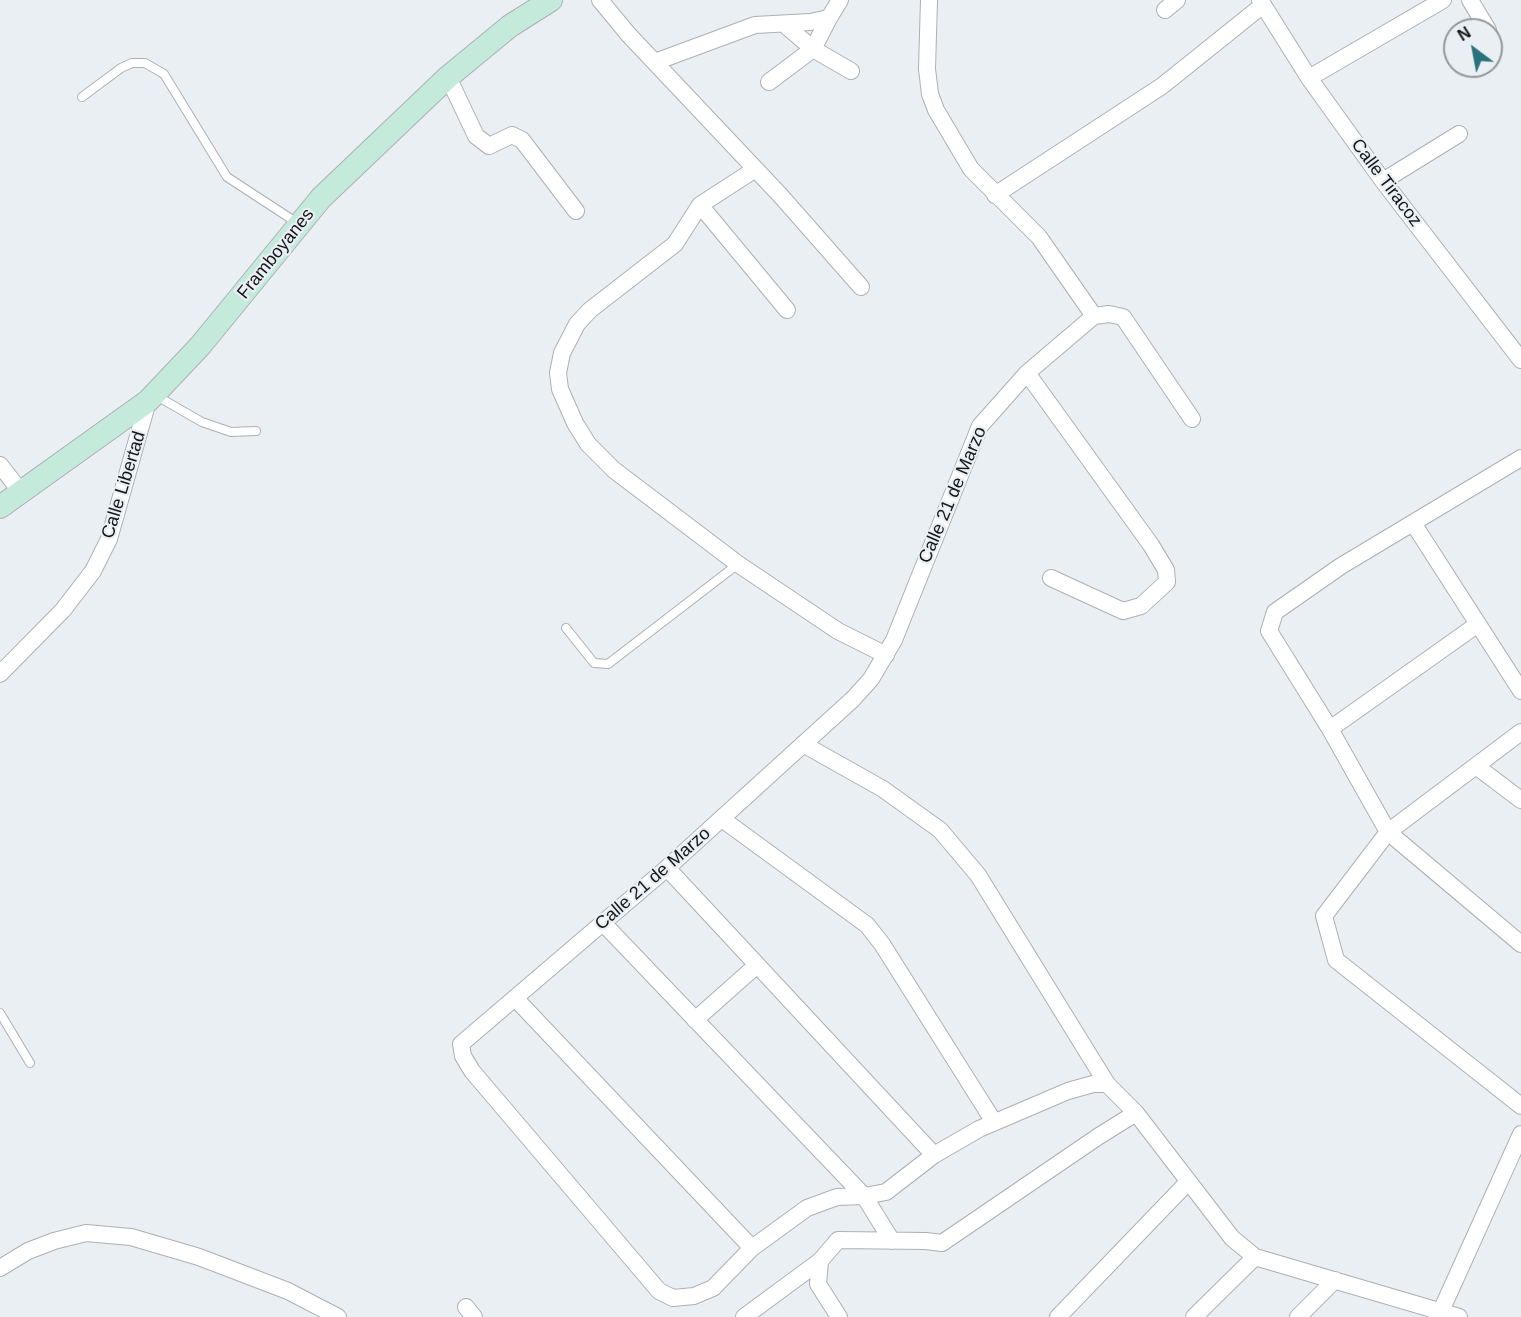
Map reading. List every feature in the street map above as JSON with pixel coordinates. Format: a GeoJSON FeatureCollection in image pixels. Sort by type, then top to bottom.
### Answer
{"type":"FeatureCollection","features":[{"type":"Feature","properties":{"kind":"main road","name":"Framboyanes"},"geometry":{"type":"LineString","coordinates":[[0,507],[152,398],[200,346],[321,198],[448,77],[540,2]]}},
{"type":"Feature","properties":{"kind":"street"},"geometry":{"type":"LineString","coordinates":[[600,0],[754,170],[780,195],[861,287]]}},
{"type":"Feature","properties":{"kind":"street"},"geometry":{"type":"LineString","coordinates":[[769,81],[813,49],[840,0]]}},
{"type":"Feature","properties":{"kind":"street"},"geometry":{"type":"LineString","coordinates":[[929,0],[927,69],[930,94],[936,110],[971,169],[1039,237],[1094,316],[1109,314],[1123,317],[1192,419]]}},
{"type":"Feature","properties":{"kind":"street"},"geometry":{"type":"LineString","coordinates":[[1309,78],[1443,0]]}},
{"type":"Feature","properties":{"kind":"street"},"geometry":{"type":"LineString","coordinates":[[1470,0],[1481,18]]}},
{"type":"Feature","properties":{"kind":"street"},"geometry":{"type":"LineString","coordinates":[[995,195],[1162,86],[1261,3]]}},
{"type":"Feature","properties":{"kind":"street","name":"Calle Tiracoz"},"geometry":{"type":"LineString","coordinates":[[1261,3],[1309,78],[1383,181],[1521,360]]}},
{"type":"Feature","properties":{"kind":"street"},"geometry":{"type":"LineString","coordinates":[[655,62],[755,25],[829,18]]}},
{"type":"Feature","properties":{"kind":"street"},"geometry":{"type":"LineString","coordinates":[[784,24],[813,49],[851,71]]}},
{"type":"Feature","properties":{"kind":"street"},"geometry":{"type":"LineString","coordinates":[[448,77],[476,136],[489,146],[512,135],[522,140],[576,211]]}},
{"type":"Feature","properties":{"kind":"street"},"geometry":{"type":"LineString","coordinates":[[1383,181],[1459,134]]}},
{"type":"Feature","properties":{"kind":"street"},"geometry":{"type":"LineString","coordinates":[[754,170],[700,206],[675,244],[590,310],[577,324],[562,353],[558,373],[560,389],[575,423],[588,444],[614,470],[738,564],[838,631],[886,655]]}},
{"type":"Feature","properties":{"kind":"street"},"geometry":{"type":"LineString","coordinates":[[700,206],[788,310]]}},
{"type":"Feature","properties":{"kind":"street","name":"Calle 21 de Marzo"},"geometry":{"type":"LineString","coordinates":[[752,1248],[713,1288],[694,1296],[673,1298],[659,1291],[472,1071],[463,1056],[462,1044],[722,819],[853,699],[871,679],[886,655],[980,426],[1027,373],[1094,316]]}},
{"type":"Feature","properties":{"kind":"street"},"geometry":{"type":"LineString","coordinates":[[1027,373],[1166,570],[1167,582],[1141,606],[1124,611],[1051,578]]}},
{"type":"Feature","properties":{"kind":"street","name":"Calle Libertad"},"geometry":{"type":"LineString","coordinates":[[0,674],[63,610],[93,571],[109,538],[152,398]]}},
{"type":"Feature","properties":{"kind":"street"},"geometry":{"type":"LineString","coordinates":[[1521,458],[1341,566],[1275,612],[1269,631],[1330,729],[1388,832],[1521,944]]}},
{"type":"Feature","properties":{"kind":"street"},"geometry":{"type":"LineString","coordinates":[[0,465],[21,492]]}},
{"type":"Feature","properties":{"kind":"street"},"geometry":{"type":"LineString","coordinates":[[1413,523],[1521,691]]}},
{"type":"Feature","properties":{"kind":"street"},"geometry":{"type":"LineString","coordinates":[[1330,729],[1478,624]]}},
{"type":"Feature","properties":{"kind":"street"},"geometry":{"type":"LineString","coordinates":[[1521,732],[1388,832],[1324,916],[1336,960],[1521,1106]]}},
{"type":"Feature","properties":{"kind":"street"},"geometry":{"type":"LineString","coordinates":[[803,744],[883,789],[940,830],[978,875],[1107,1084],[1136,1113],[1232,1238],[1255,1257],[1335,1280],[1438,1314],[1459,1317]]}},
{"type":"Feature","properties":{"kind":"street"},"geometry":{"type":"LineString","coordinates":[[1476,766],[1521,800]]}},
{"type":"Feature","properties":{"kind":"street"},"geometry":{"type":"LineString","coordinates":[[722,819],[867,925],[882,944],[994,1122]]}},
{"type":"Feature","properties":{"kind":"street"},"geometry":{"type":"LineString","coordinates":[[667,868],[934,1155]]}},
{"type":"Feature","properties":{"kind":"street"},"geometry":{"type":"LineString","coordinates":[[603,923],[864,1196],[892,1240]]}},
{"type":"Feature","properties":{"kind":"street"},"geometry":{"type":"LineString","coordinates":[[695,1020],[757,965]]}},
{"type":"Feature","properties":{"kind":"street"},"geometry":{"type":"LineString","coordinates":[[515,998],[752,1248],[807,1208],[837,1197],[886,1192],[934,1155],[994,1122],[1068,1091],[1093,1084],[1107,1084]]}},
{"type":"Feature","properties":{"kind":"street"},"geometry":{"type":"LineString","coordinates":[[744,1317],[820,1261],[838,1240],[892,1240],[942,1244],[1136,1113]]}},
{"type":"Feature","properties":{"kind":"street"},"geometry":{"type":"LineString","coordinates":[[1438,1314],[1521,1134]]}},
{"type":"Feature","properties":{"kind":"street"},"geometry":{"type":"LineString","coordinates":[[1058,1317],[1188,1182]]}},
{"type":"Feature","properties":{"kind":"street"},"geometry":{"type":"LineString","coordinates":[[0,1268],[37,1247],[87,1233],[131,1237],[199,1257],[288,1291],[338,1317]]}},
{"type":"Feature","properties":{"kind":"street"},"geometry":{"type":"LineString","coordinates":[[1194,1317],[1255,1257]]}},
{"type":"Feature","properties":{"kind":"street"},"geometry":{"type":"LineString","coordinates":[[820,1261],[818,1284],[839,1317]]}},
{"type":"Feature","properties":{"kind":"street"},"geometry":{"type":"LineString","coordinates":[[1298,1317],[1335,1280]]}},
{"type":"Feature","properties":{"kind":"lane"},"geometry":{"type":"LineString","coordinates":[[82,96],[121,68],[132,63],[145,63],[164,74],[227,177],[301,224]]}},
{"type":"Feature","properties":{"kind":"lane"},"geometry":{"type":"LineString","coordinates":[[152,398],[202,422],[231,432],[256,431]]}},
{"type":"Feature","properties":{"kind":"lane"},"geometry":{"type":"LineString","coordinates":[[567,628],[594,663],[608,664],[738,564]]}},
{"type":"Feature","properties":{"kind":"lane"},"geometry":{"type":"LineString","coordinates":[[0,1013],[30,1063]]}}]}
